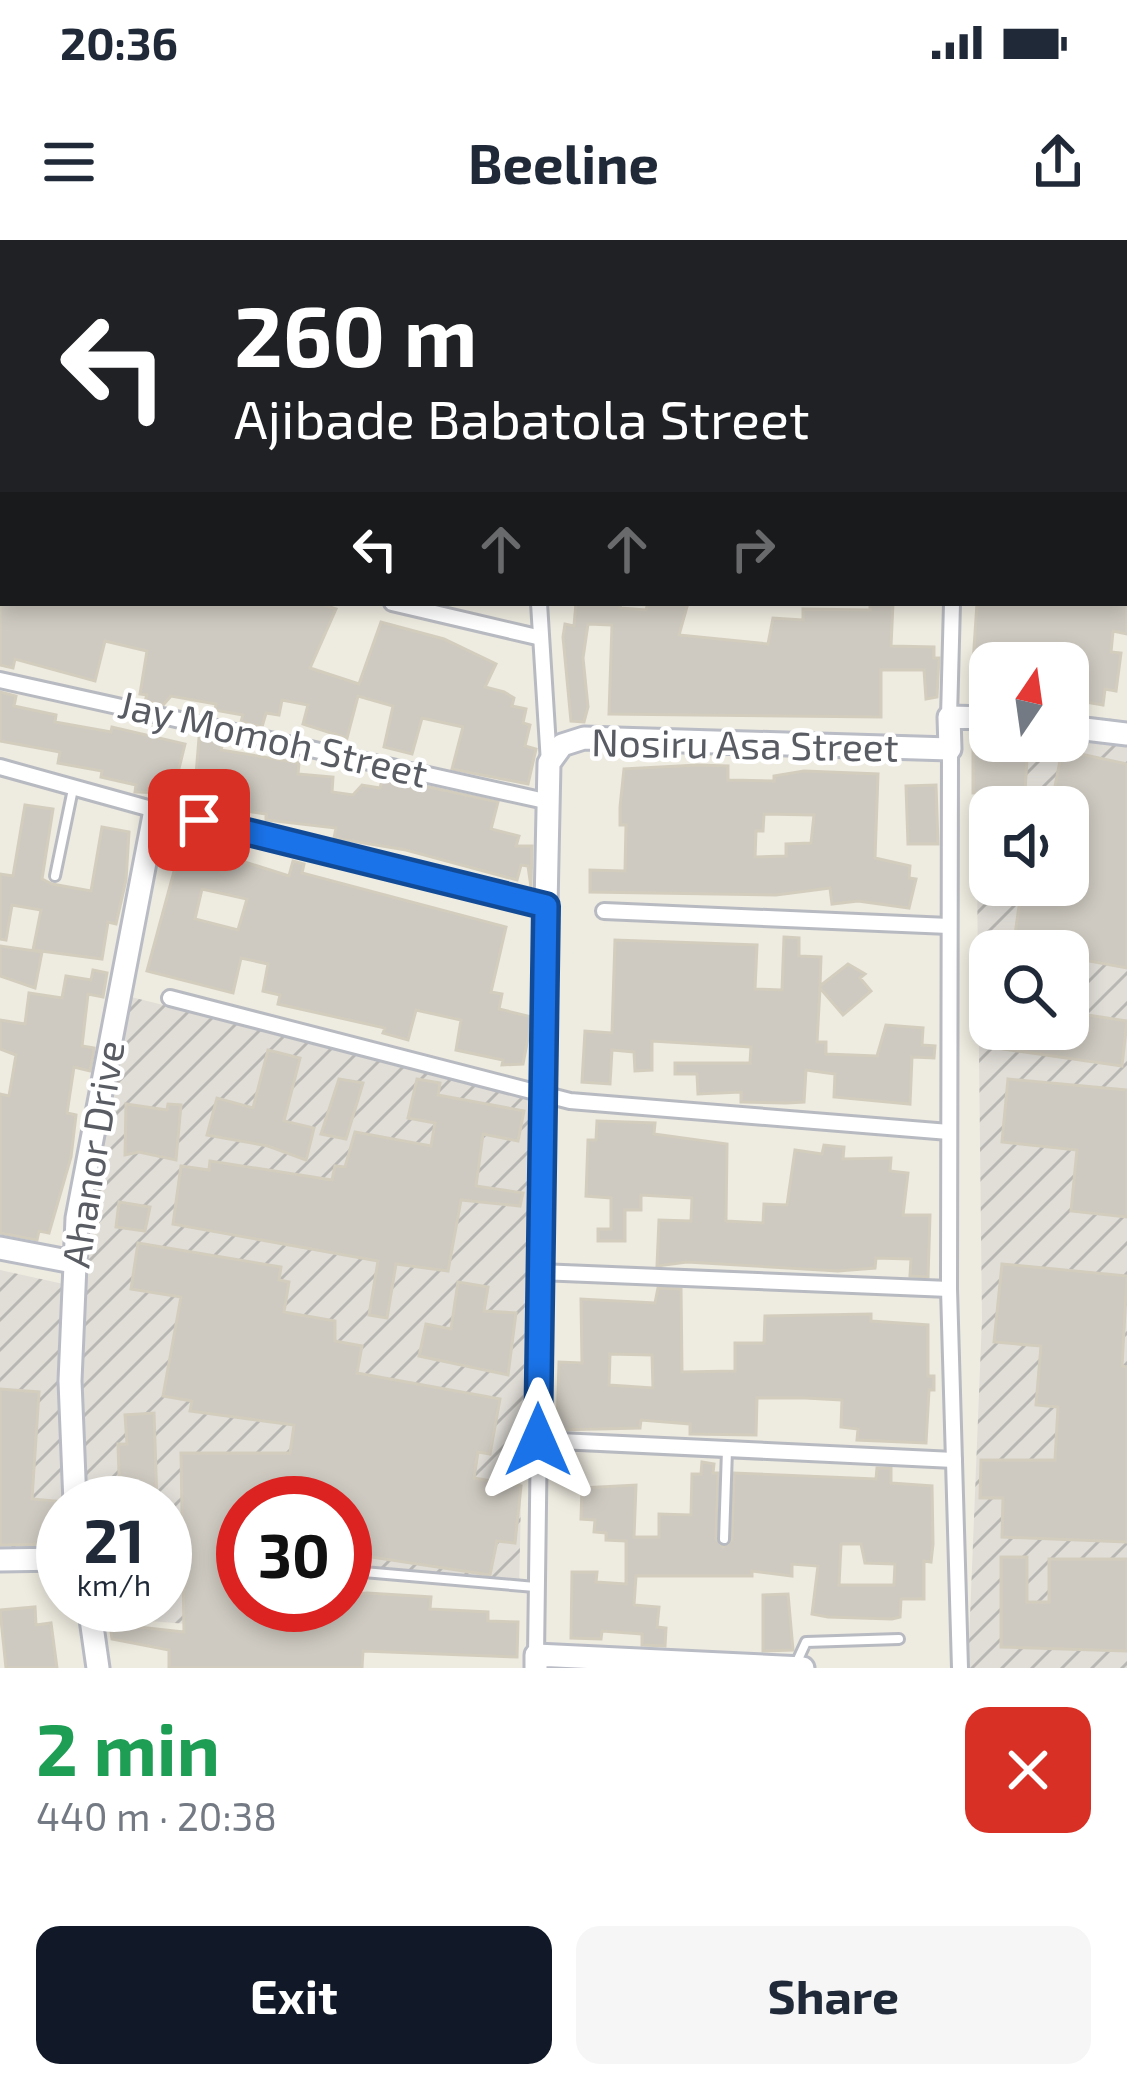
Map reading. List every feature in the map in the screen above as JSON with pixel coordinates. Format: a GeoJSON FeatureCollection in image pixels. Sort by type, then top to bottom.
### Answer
{"type":"FeatureCollection","features":[{"type":"Feature","properties":{"kind":"street"},"geometry":{"type":"LineString","coordinates":[[405,606],[537,637]]}},
{"type":"Feature","properties":{"kind":"street"},"geometry":{"type":"LineString","coordinates":[[539,606],[537,637],[549,763],[538,1272],[536,1661],[799,1668]]}},
{"type":"Feature","properties":{"kind":"street"},"geometry":{"type":"LineString","coordinates":[[952,606],[950,1289],[960,1668]]}},
{"type":"Feature","properties":{"kind":"street","name":"Jay Momoh Street"},"geometry":{"type":"LineString","coordinates":[[0,680],[545,801]]}},
{"type":"Feature","properties":{"kind":"street"},"geometry":{"type":"LineString","coordinates":[[949,717],[969,717]]}},
{"type":"Feature","properties":{"kind":"street"},"geometry":{"type":"LineString","coordinates":[[1089,729],[1127,734]]}},
{"type":"Feature","properties":{"kind":"street","name":"Nosiru Asa Street"},"geometry":{"type":"LineString","coordinates":[[549,763],[562,745],[584,738],[950,749]]}},
{"type":"Feature","properties":{"kind":"street"},"geometry":{"type":"LineString","coordinates":[[0,767],[546,906]]}},
{"type":"Feature","properties":{"kind":"street","name":"Ahanor Drive"},"geometry":{"type":"LineString","coordinates":[[74,1476],[70,1381],[74,1262],[89,1143],[155,809]]}},
{"type":"Feature","properties":{"kind":"street"},"geometry":{"type":"LineString","coordinates":[[604,911],[949,926]]}},
{"type":"Feature","properties":{"kind":"street"},"geometry":{"type":"LineString","coordinates":[[170,998],[544,1095],[607,1107],[949,1132]]}},
{"type":"Feature","properties":{"kind":"street"},"geometry":{"type":"LineString","coordinates":[[0,1248],[74,1262]]}},
{"type":"Feature","properties":{"kind":"street"},"geometry":{"type":"LineString","coordinates":[[538,1272],[950,1289]]}},
{"type":"Feature","properties":{"kind":"street"},"geometry":{"type":"LineString","coordinates":[[538,1440],[954,1460]]}},
{"type":"Feature","properties":{"kind":"street"},"geometry":{"type":"LineString","coordinates":[[0,1560],[36,1559]]}},
{"type":"Feature","properties":{"kind":"street"},"geometry":{"type":"LineString","coordinates":[[93,1632],[98,1668]]}},
{"type":"Feature","properties":{"kind":"lane"},"geometry":{"type":"LineString","coordinates":[[55,876],[74,785]]}},
{"type":"Feature","properties":{"kind":"lane"},"geometry":{"type":"LineString","coordinates":[[724,1539],[727,1450]]}},
{"type":"Feature","properties":{"kind":"lane"},"geometry":{"type":"LineString","coordinates":[[372,1573],[537,1587]]}},
{"type":"Feature","properties":{"kind":"lane"},"geometry":{"type":"LineString","coordinates":[[799,1668],[806,1642],[899,1639]]}},
{"type":"Feature","properties":{"kind":"shaded area"},"geometry":{"type":"Polygon","coordinates":[[[1089,716],[1127,721],[1127,1668],[968,1668],[982,1319],[979,1050],[1089,1050],[1089,930],[978,930],[977,906],[1089,906],[1089,786],[976,786],[976,762],[1089,762],[1089,716]]]}},
{"type":"Feature","properties":{"kind":"shaded area"},"geometry":{"type":"Polygon","coordinates":[[[127,996],[530,1096],[519,1591],[372,1573],[372,1476],[216,1476],[216,1614],[192,1622],[192,1476],[36,1476],[36,1559],[0,1558],[0,1270],[77,1287],[127,996]]]}},
{"type":"Feature","properties":{"kind":"building"},"geometry":{"type":"Polygon","coordinates":[[[0,606],[327,606],[336,609],[310,668],[359,684],[381,622],[444,639],[496,664],[485,687],[504,692],[514,698],[512,706],[526,709],[523,723],[530,725],[525,746],[536,749],[528,784],[452,769],[463,727],[422,718],[412,754],[384,747],[393,706],[358,696],[347,738],[303,724],[308,705],[282,700],[279,715],[266,713],[262,727],[241,722],[243,715],[215,710],[216,704],[171,696],[163,705],[145,701],[147,695],[140,694],[147,651],[105,641],[95,681],[15,659],[13,668],[0,665],[0,606]]]}},
{"type":"Feature","properties":{"kind":"building"},"geometry":{"type":"Polygon","coordinates":[[[576,606],[646,610],[647,606],[687,606],[679,635],[768,644],[773,618],[803,620],[803,609],[893,606],[891,646],[934,647],[934,658],[939,658],[937,697],[926,699],[924,670],[881,670],[881,717],[609,714],[612,625],[588,624],[583,658],[588,707],[584,722],[571,721],[563,637],[565,624],[574,626],[576,606]]]}},
{"type":"Feature","properties":{"kind":"building"},"geometry":{"type":"Polygon","coordinates":[[[977,606],[1127,606],[1127,634],[1113,631],[1111,652],[1121,653],[1116,691],[1105,689],[1103,705],[1089,703],[1089,642],[974,642],[977,606]]]}},
{"type":"Feature","properties":{"kind":"building"},"geometry":{"type":"Polygon","coordinates":[[[0,692],[16,696],[14,706],[56,715],[55,722],[111,732],[112,727],[185,744],[173,793],[135,792],[136,785],[101,777],[102,771],[58,763],[60,752],[0,741],[0,692]]]}},
{"type":"Feature","properties":{"kind":"building"},"geometry":{"type":"Polygon","coordinates":[[[199,738],[223,743],[221,750],[299,763],[298,774],[333,777],[332,792],[353,795],[362,785],[380,788],[383,777],[498,802],[491,829],[519,836],[516,846],[532,846],[531,887],[528,866],[521,865],[517,880],[406,850],[334,838],[336,828],[266,820],[266,814],[231,809],[232,802],[194,800],[199,738]]]}},
{"type":"Feature","properties":{"kind":"building"},"geometry":{"type":"Polygon","coordinates":[[[1089,756],[1127,764],[1127,968],[1089,961],[1089,930],[1016,930],[1019,906],[1089,906],[1089,786],[1055,786],[1060,762],[1089,762],[1089,756]]]}},
{"type":"Feature","properties":{"kind":"building"},"geometry":{"type":"Polygon","coordinates":[[[973,762],[1027,762],[1025,786],[973,786],[973,762]]]}},
{"type":"Feature","properties":{"kind":"building"},"geometry":{"type":"Polygon","coordinates":[[[728,766],[728,780],[774,781],[774,776],[804,771],[878,774],[875,858],[910,866],[909,878],[916,879],[909,908],[858,901],[832,904],[830,888],[776,895],[590,892],[590,870],[625,871],[626,825],[620,825],[624,769],[728,766]],[[764,814],[763,831],[756,831],[755,857],[786,856],[786,844],[811,843],[814,815],[764,814]]]}},
{"type":"Feature","properties":{"kind":"building"},"geometry":{"type":"Polygon","coordinates":[[[936,785],[938,844],[908,844],[906,786],[936,785]]]}},
{"type":"Feature","properties":{"kind":"building"},"geometry":{"type":"Polygon","coordinates":[[[25,805],[53,809],[42,879],[52,884],[91,891],[102,827],[129,832],[126,880],[116,924],[108,922],[102,959],[33,950],[41,910],[12,905],[6,940],[0,939],[0,874],[13,876],[25,805]]]}},
{"type":"Feature","properties":{"kind":"building"},"geometry":{"type":"Polygon","coordinates":[[[182,842],[289,876],[293,861],[304,864],[302,873],[506,927],[491,992],[502,994],[499,1009],[532,1017],[523,1064],[502,1065],[503,1060],[456,1050],[461,1020],[416,1010],[408,1040],[383,1033],[385,1028],[278,1004],[280,995],[263,991],[268,964],[241,958],[233,993],[147,971],[182,842]],[[202,889],[195,919],[238,930],[247,899],[202,889]]]}},
{"type":"Feature","properties":{"kind":"building"},"geometry":{"type":"Polygon","coordinates":[[[784,937],[799,938],[799,956],[821,957],[820,986],[848,964],[865,974],[860,978],[871,991],[843,1015],[820,988],[817,1042],[826,1042],[826,1054],[877,1056],[886,1025],[923,1028],[922,1045],[935,1046],[934,1058],[912,1057],[910,1104],[834,1097],[835,1074],[806,1070],[804,1102],[786,1103],[741,1102],[741,1092],[698,1094],[697,1074],[675,1074],[675,1063],[750,1063],[751,1047],[652,1041],[652,1070],[635,1071],[634,1052],[612,1050],[610,1084],[582,1082],[585,1031],[612,1033],[615,940],[757,945],[755,989],[782,990],[784,937]]]}},
{"type":"Feature","properties":{"kind":"building"},"geometry":{"type":"Polygon","coordinates":[[[0,946],[42,952],[35,988],[0,976],[0,946]]]}},
{"type":"Feature","properties":{"kind":"building"},"geometry":{"type":"Polygon","coordinates":[[[93,970],[107,973],[103,997],[88,994],[82,1046],[94,1048],[93,1056],[90,1071],[74,1067],[67,1113],[76,1115],[71,1157],[49,1233],[39,1231],[37,1240],[0,1233],[0,1094],[9,1096],[16,1055],[0,1049],[0,1020],[25,1024],[29,993],[62,998],[66,976],[91,980],[93,970]]]}},
{"type":"Feature","properties":{"kind":"building"},"geometry":{"type":"Polygon","coordinates":[[[1089,1015],[1127,1021],[1122,1066],[1010,1050],[1089,1050],[1089,1015]]]}},
{"type":"Feature","properties":{"kind":"building"},"geometry":{"type":"Polygon","coordinates":[[[268,1050],[300,1058],[284,1121],[314,1128],[306,1160],[268,1146],[207,1135],[217,1098],[253,1108],[268,1050]]]}},
{"type":"Feature","properties":{"kind":"building"},"geometry":{"type":"Polygon","coordinates":[[[339,1079],[363,1083],[346,1139],[321,1134],[339,1079]]]}},
{"type":"Feature","properties":{"kind":"building"},"geometry":{"type":"Polygon","coordinates":[[[417,1079],[440,1083],[438,1095],[524,1111],[518,1141],[483,1134],[476,1186],[523,1193],[520,1206],[461,1200],[448,1271],[396,1264],[387,1318],[369,1315],[378,1261],[173,1224],[181,1166],[209,1170],[210,1161],[332,1180],[335,1166],[345,1167],[355,1132],[431,1146],[435,1123],[408,1118],[417,1079]]]}},
{"type":"Feature","properties":{"kind":"building"},"geometry":{"type":"Polygon","coordinates":[[[1008,1079],[1127,1090],[1127,1217],[1071,1211],[1077,1150],[1002,1142],[1008,1079]]]}},
{"type":"Feature","properties":{"kind":"building"},"geometry":{"type":"Polygon","coordinates":[[[126,1104],[167,1110],[168,1104],[181,1105],[176,1160],[139,1152],[125,1155],[126,1104]]]}},
{"type":"Feature","properties":{"kind":"building"},"geometry":{"type":"Polygon","coordinates":[[[597,1121],[655,1123],[654,1134],[727,1144],[726,1221],[763,1223],[764,1204],[787,1205],[795,1150],[822,1154],[824,1145],[844,1147],[843,1159],[891,1158],[890,1171],[908,1173],[903,1215],[930,1215],[928,1277],[910,1276],[911,1259],[876,1258],[875,1268],[838,1271],[687,1262],[657,1266],[659,1220],[691,1221],[692,1198],[641,1195],[641,1210],[625,1210],[625,1241],[598,1241],[598,1229],[611,1229],[611,1198],[586,1196],[588,1140],[596,1140],[597,1121]]]}},
{"type":"Feature","properties":{"kind":"building"},"geometry":{"type":"Polygon","coordinates":[[[119,1202],[150,1207],[145,1231],[116,1227],[119,1202]]]}},
{"type":"Feature","properties":{"kind":"building"},"geometry":{"type":"Polygon","coordinates":[[[138,1243],[281,1267],[279,1280],[289,1282],[284,1312],[335,1321],[335,1341],[362,1346],[357,1373],[500,1399],[490,1454],[478,1452],[474,1478],[521,1486],[515,1543],[497,1541],[490,1575],[372,1557],[372,1476],[216,1476],[216,1632],[372,1632],[372,1593],[431,1597],[430,1609],[488,1612],[488,1621],[518,1622],[517,1657],[363,1651],[362,1668],[169,1668],[169,1650],[112,1639],[111,1632],[192,1632],[192,1476],[181,1476],[181,1453],[290,1453],[294,1425],[190,1411],[192,1401],[163,1396],[181,1297],[131,1289],[138,1243]]]}},
{"type":"Feature","properties":{"kind":"building"},"geometry":{"type":"Polygon","coordinates":[[[1002,1264],[1127,1276],[1122,1366],[1127,1367],[1127,1542],[1002,1537],[1003,1498],[980,1498],[981,1460],[1055,1460],[1058,1407],[1036,1405],[1041,1346],[994,1342],[1002,1264]]]}},
{"type":"Feature","properties":{"kind":"building"},"geometry":{"type":"Polygon","coordinates":[[[458,1282],[488,1287],[484,1311],[516,1313],[508,1375],[419,1356],[426,1324],[451,1329],[458,1282]]]}},
{"type":"Feature","properties":{"kind":"building"},"geometry":{"type":"Polygon","coordinates":[[[658,1288],[681,1289],[682,1372],[735,1371],[735,1343],[764,1343],[765,1316],[871,1314],[871,1321],[928,1325],[928,1376],[934,1376],[934,1390],[929,1390],[926,1443],[857,1440],[858,1429],[841,1427],[842,1400],[805,1398],[757,1398],[756,1435],[690,1434],[690,1424],[641,1420],[640,1428],[557,1430],[559,1362],[582,1363],[581,1299],[655,1303],[658,1288]],[[610,1354],[609,1385],[653,1388],[652,1355],[610,1354]]]}},
{"type":"Feature","properties":{"kind":"building"},"geometry":{"type":"Polygon","coordinates":[[[0,1389],[39,1392],[32,1499],[36,1499],[36,1544],[0,1545],[0,1389]]]}},
{"type":"Feature","properties":{"kind":"building"},"geometry":{"type":"Polygon","coordinates":[[[154,1413],[156,1476],[119,1476],[118,1444],[127,1444],[125,1415],[154,1413]]]}},
{"type":"Feature","properties":{"kind":"building"},"geometry":{"type":"Polygon","coordinates":[[[702,1462],[714,1464],[713,1473],[718,1473],[716,1539],[723,1547],[732,1540],[734,1473],[876,1479],[877,1468],[891,1468],[891,1483],[932,1486],[933,1544],[931,1562],[924,1561],[924,1599],[901,1599],[900,1617],[892,1619],[828,1617],[812,1614],[818,1566],[792,1564],[792,1576],[752,1571],[752,1576],[636,1576],[634,1605],[659,1607],[657,1627],[666,1628],[665,1646],[642,1645],[642,1634],[602,1631],[601,1639],[571,1638],[572,1572],[597,1572],[596,1582],[626,1584],[626,1541],[606,1540],[606,1533],[594,1532],[595,1520],[581,1519],[582,1488],[636,1485],[634,1537],[659,1537],[659,1514],[691,1515],[692,1474],[701,1474],[702,1462]],[[841,1544],[839,1585],[894,1585],[895,1564],[865,1563],[861,1544],[841,1544]]]}},
{"type":"Feature","properties":{"kind":"building"},"geometry":{"type":"Polygon","coordinates":[[[1001,1557],[1027,1557],[1027,1602],[1049,1602],[1049,1559],[1127,1559],[1127,1651],[1001,1647],[1001,1557]]]}},
{"type":"Feature","properties":{"kind":"building"},"geometry":{"type":"Polygon","coordinates":[[[788,1594],[793,1650],[763,1651],[763,1595],[788,1594]]]}},
{"type":"Feature","properties":{"kind":"building"},"geometry":{"type":"Polygon","coordinates":[[[35,1607],[36,1632],[52,1632],[57,1668],[6,1668],[0,1610],[35,1607]]]}},
{"type":"Feature","properties":{"kind":"route"},"geometry":{"type":"LineString","coordinates":[[199,820],[546,906],[538,1440]]}}]}
